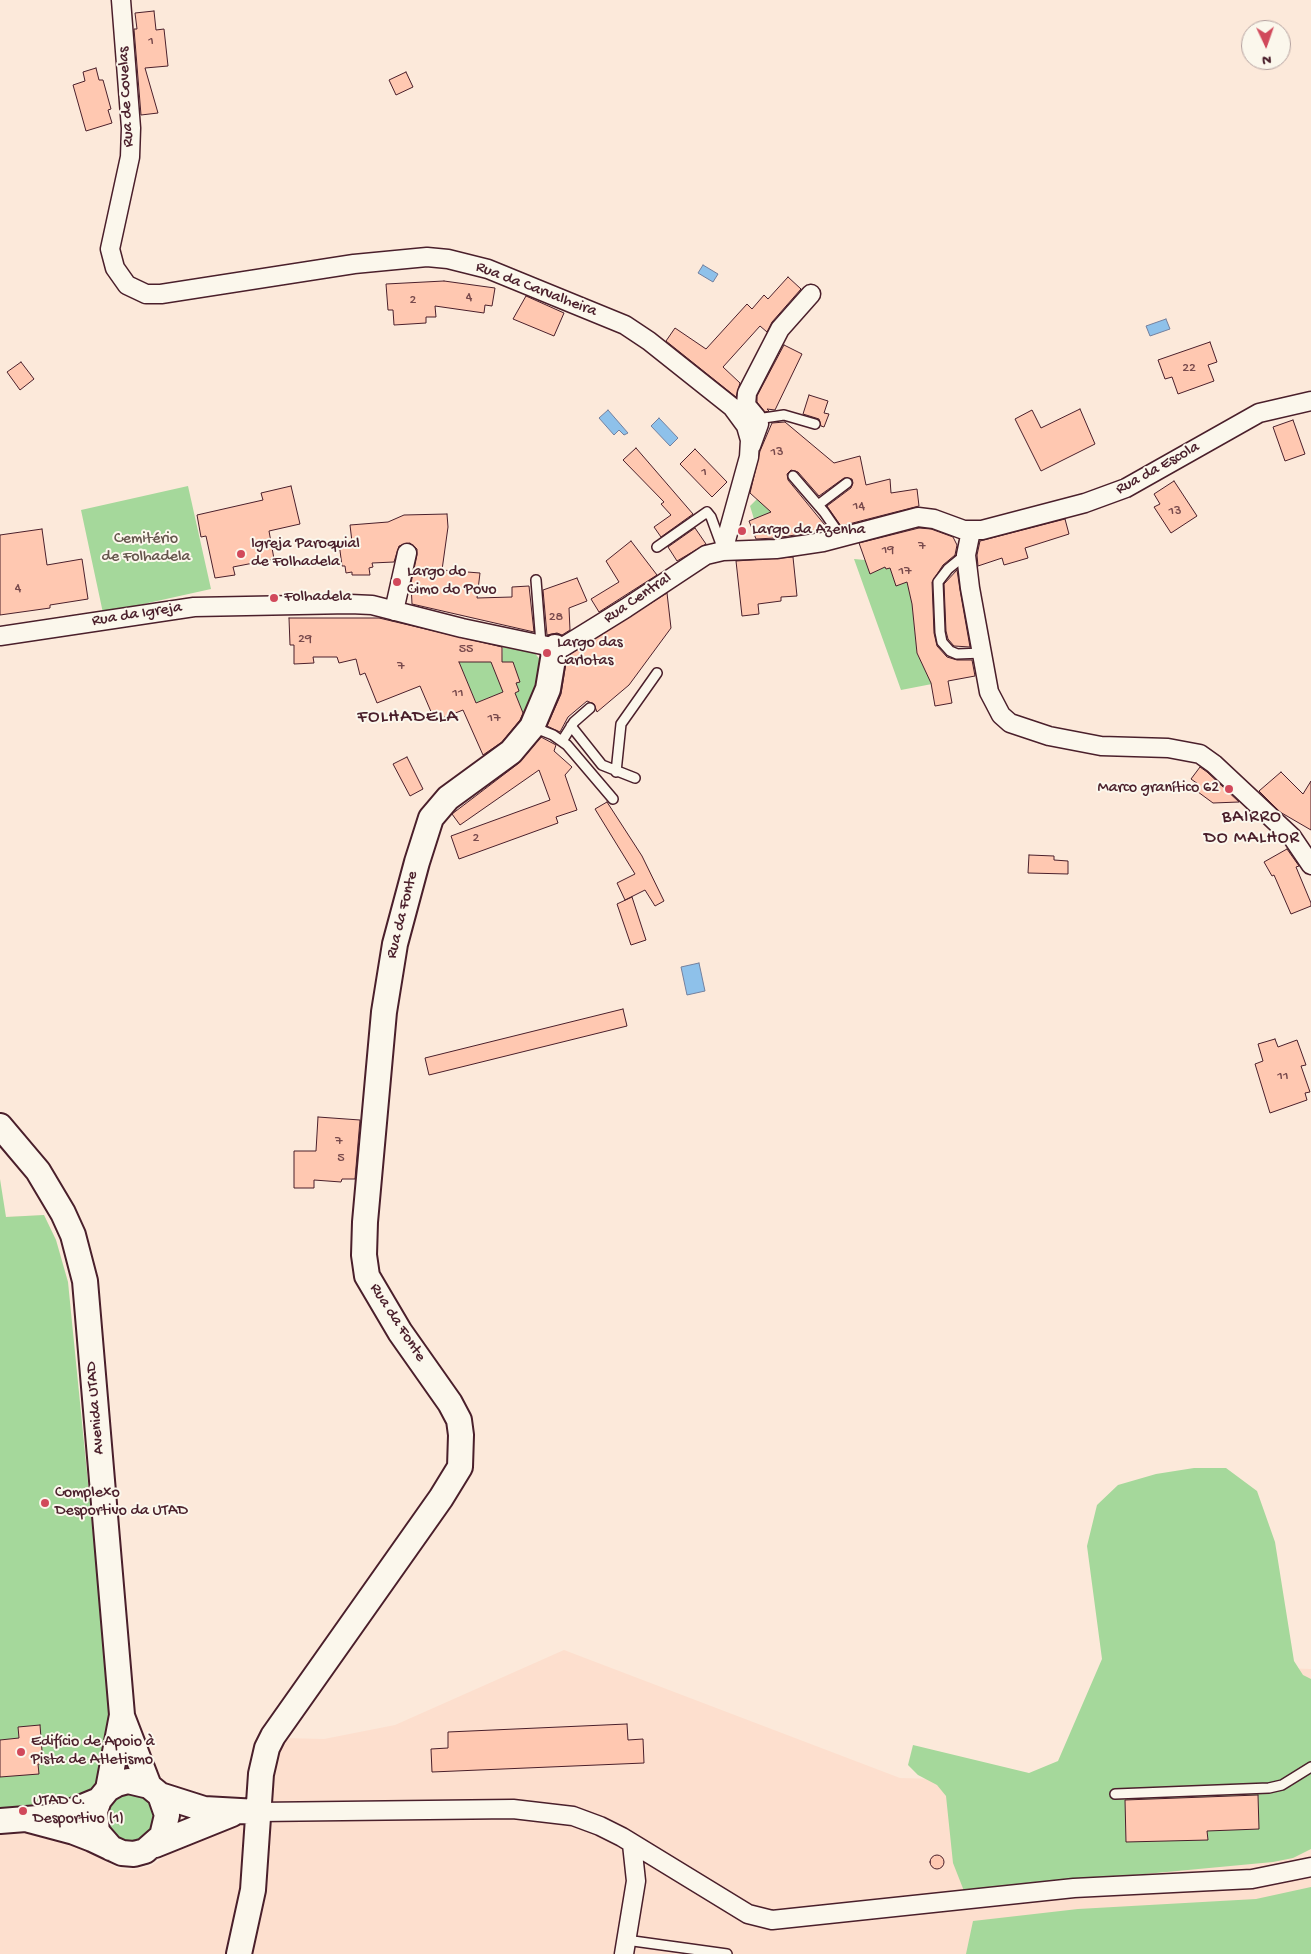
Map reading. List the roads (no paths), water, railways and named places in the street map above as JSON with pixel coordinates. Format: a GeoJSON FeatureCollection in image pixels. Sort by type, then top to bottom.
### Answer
{"type":"FeatureCollection","features":[{"type":"Feature","properties":{"kind":"street","name":"Rua de Covelas"},"geometry":{"type":"LineString","coordinates":[[121,0],[131,128],[130,157],[110,249],[115,268],[136,292],[146,294],[177,292]]}},
{"type":"Feature","properties":{"kind":"street","name":"Rua da Carvalheira"},"geometry":{"type":"LineString","coordinates":[[177,292],[354,264],[427,257],[468,263],[506,275],[625,325],[637,332],[738,413],[746,426],[750,449]]}},
{"type":"Feature","properties":{"kind":"street"},"geometry":{"type":"LineString","coordinates":[[724,551],[750,449],[758,430],[758,419],[746,405],[747,393],[777,334],[811,294]]}},
{"type":"Feature","properties":{"kind":"street","name":"Rua da Escola"},"geometry":{"type":"LineString","coordinates":[[970,531],[982,530],[1114,494],[1259,413],[1311,401]]}},
{"type":"Feature","properties":{"kind":"street","name":"Rua Central"},"geometry":{"type":"LineString","coordinates":[[548,646],[565,646],[700,558],[711,553],[776,550],[842,538],[918,517],[934,519],[970,531]]}},
{"type":"Feature","properties":{"kind":"street"},"geometry":{"type":"LineString","coordinates":[[970,531],[966,555],[982,653],[989,692],[1001,715],[1010,723],[1049,736],[1076,742],[1102,746],[1174,749],[1200,754],[1214,764],[1292,837],[1309,859]]}},
{"type":"Feature","properties":{"kind":"street"},"geometry":{"type":"LineString","coordinates":[[407,552],[394,611],[435,622],[548,646],[548,688],[532,727]]}},
{"type":"Feature","properties":{"kind":"street","name":"Rua da Igreja"},"geometry":{"type":"LineString","coordinates":[[0,636],[187,608],[357,604],[394,611]]}},
{"type":"Feature","properties":{"kind":"street","name":"Rua da Fonte"},"geometry":{"type":"LineString","coordinates":[[239,1954],[253,1890],[248,1812],[261,1774],[267,1748],[273,1736],[441,1498],[460,1467],[462,1444],[459,1420],[450,1403],[400,1332],[367,1276],[364,1254],[365,1222],[384,1012],[395,944],[416,862],[431,818],[448,798],[510,752],[532,727]]}},
{"type":"Feature","properties":{"kind":"street","name":"Avenida UTAD"},"geometry":{"type":"LineString","coordinates":[[0,1126],[38,1171],[52,1193],[73,1235],[80,1257],[88,1308],[122,1714],[154,1791],[165,1805],[166,1826],[155,1845]]}},
{"type":"Feature","properties":{"kind":"street","name":"Avenida UTAD"},"geometry":{"type":"LineString","coordinates":[[111,1848],[97,1832],[95,1810],[103,1795],[122,1714]]}},
{"type":"Feature","properties":{"kind":"street"},"geometry":{"type":"LineString","coordinates":[[0,1821],[29,1820],[70,1812],[128,1781],[198,1808],[248,1812],[539,1810],[573,1816],[592,1822],[748,1914],[772,1920],[1074,1888],[1258,1878],[1311,1867]]}},
{"type":"Feature","properties":{"kind":"street"},"geometry":{"type":"LineString","coordinates":[[29,1820],[74,1832],[122,1853],[134,1854],[248,1812]]}},
{"type":"Feature","properties":{"kind":"street"},"geometry":{"type":"LineString","coordinates":[[625,1947],[636,1876],[632,1844]]}},
{"type":"Feature","properties":{"kind":"lane"},"geometry":{"type":"LineString","coordinates":[[758,419],[784,415],[816,424]]}},
{"type":"Feature","properties":{"kind":"lane"},"geometry":{"type":"LineString","coordinates":[[793,476],[818,505],[842,538]]}},
{"type":"Feature","properties":{"kind":"lane"},"geometry":{"type":"LineString","coordinates":[[818,505],[848,483]]}},
{"type":"Feature","properties":{"kind":"lane"},"geometry":{"type":"LineString","coordinates":[[657,547],[707,512],[711,517],[724,551]]}},
{"type":"Feature","properties":{"kind":"lane"},"geometry":{"type":"LineString","coordinates":[[966,555],[948,569],[938,582],[940,632],[942,642],[950,651],[957,654],[982,653]]}},
{"type":"Feature","properties":{"kind":"lane"},"geometry":{"type":"LineString","coordinates":[[536,580],[548,646]]}},
{"type":"Feature","properties":{"kind":"lane"},"geometry":{"type":"LineString","coordinates":[[616,772],[621,724],[656,673]]}},
{"type":"Feature","properties":{"kind":"lane"},"geometry":{"type":"LineString","coordinates":[[562,741],[571,726],[590,708]]}},
{"type":"Feature","properties":{"kind":"lane"},"geometry":{"type":"LineString","coordinates":[[571,726],[600,762],[616,772],[635,778]]}},
{"type":"Feature","properties":{"kind":"lane"},"geometry":{"type":"LineString","coordinates":[[532,727],[562,741],[580,757],[613,798]]}},
{"type":"Feature","properties":{"kind":"lane"},"geometry":{"type":"LineString","coordinates":[[1115,1794],[1269,1788],[1282,1784],[1311,1767]]}},
{"type":"Feature","properties":{"kind":"lane"},"geometry":{"type":"LineString","coordinates":[[625,1947],[727,1954]]}},
{"type":"Feature","properties":{"kind":"water"},"geometry":{"type":"Polygon","coordinates":[[[703,265],[718,274],[713,282],[698,273],[703,265]]]}},
{"type":"Feature","properties":{"kind":"water"},"geometry":{"type":"Polygon","coordinates":[[[1166,319],[1170,329],[1150,336],[1146,326],[1166,319]]]}},
{"type":"Feature","properties":{"kind":"water"},"geometry":{"type":"Polygon","coordinates":[[[608,410],[628,433],[624,435],[619,430],[614,435],[599,418],[608,410]]]}},
{"type":"Feature","properties":{"kind":"water"},"geometry":{"type":"Polygon","coordinates":[[[659,418],[678,438],[670,446],[651,426],[659,418]]]}},
{"type":"Feature","properties":{"kind":"water"},"geometry":{"type":"Polygon","coordinates":[[[699,963],[705,991],[687,995],[681,967],[699,963]]]}},
{"type":"Feature","properties":{"kind":"place","name":"Largo da Azenha"},"geometry":{"type":"Point","coordinates":[742,531]}},
{"type":"Feature","properties":{"kind":"place","name":"Igreja Paroquial de Folhadela"},"geometry":{"type":"Point","coordinates":[241,554]}},
{"type":"Feature","properties":{"kind":"place","name":"Largo do Cimo do Povo"},"geometry":{"type":"Point","coordinates":[397,582]}},
{"type":"Feature","properties":{"kind":"place","name":"Folhadela"},"geometry":{"type":"Point","coordinates":[274,598]}},
{"type":"Feature","properties":{"kind":"place","name":"Largo das Carlotas"},"geometry":{"type":"Point","coordinates":[547,653]}},
{"type":"Feature","properties":{"kind":"place","name":"Marco granítico 62"},"geometry":{"type":"Point","coordinates":[1229,789]}},
{"type":"Feature","properties":{"kind":"place","name":"Complexo Desportivo da UTAD"},"geometry":{"type":"Point","coordinates":[45,1503]}},
{"type":"Feature","properties":{"kind":"place","name":"Edifício de Apoio à Pista de Atletismo"},"geometry":{"type":"Point","coordinates":[21,1752]}},
{"type":"Feature","properties":{"kind":"place","name":"UTAD C. Desportivo (1)"},"geometry":{"type":"Point","coordinates":[23,1811]}},
{"type":"Feature","properties":{"kind":"district","name":"FOLHADELA"},"geometry":{"type":"Point","coordinates":[408,718]}},
{"type":"Feature","properties":{"kind":"district","name":"BAIRRO DO MALHOR"},"geometry":{"type":"Point","coordinates":[1252,828]}},
{"type":"Feature","properties":{"kind":"park label","name":"Cemitério de Folhadela"},"geometry":{"type":"Point","coordinates":[146,549]}}]}
